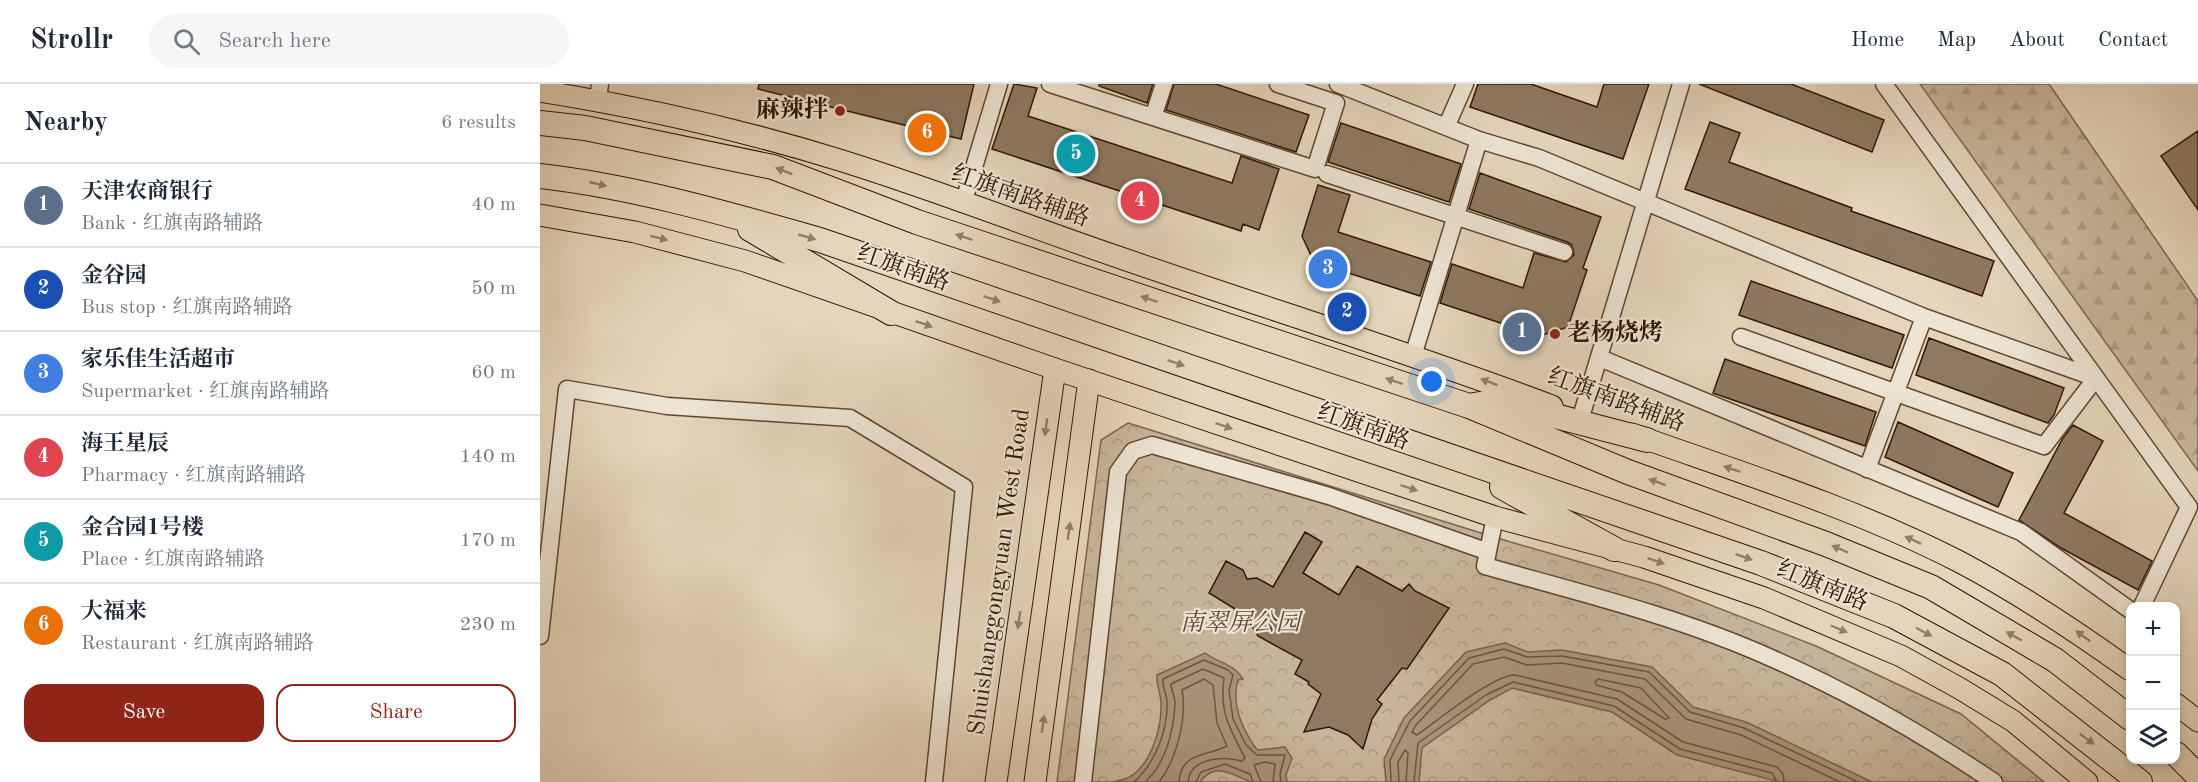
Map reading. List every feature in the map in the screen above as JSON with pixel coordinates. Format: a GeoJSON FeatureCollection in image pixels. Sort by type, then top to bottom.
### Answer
{"type":"FeatureCollection","features":[{"type":"Feature","properties":{"kind":"highway","name":"红旗南路"},"geometry":{"type":"LineString","coordinates":[[540,123],[585,128],[773,167],[917,222],[1469,406],[1628,472],[1826,544],[1931,587],[2055,660],[2126,715]]}},
{"type":"Feature","properties":{"kind":"highway","name":"红旗南路"},"geometry":{"type":"LineString","coordinates":[[540,176],[583,181],[720,211],[820,240],[1761,563],[1894,616],[2002,674],[2140,782]]}},
{"type":"Feature","properties":{"kind":"highway"},"geometry":{"type":"LineString","coordinates":[[720,211],[891,313]]}},
{"type":"Feature","properties":{"kind":"highway"},"geometry":{"type":"LineString","coordinates":[[1469,406],[1498,401],[1647,440]]}},
{"type":"Feature","properties":{"kind":"highway"},"geometry":{"type":"LineString","coordinates":[[1442,455],[1614,549]]}},
{"type":"Feature","properties":{"kind":"highway"},"geometry":{"type":"LineString","coordinates":[[2180,759],[2198,776]]}},
{"type":"Feature","properties":{"kind":"main road","name":"红旗南路辅路"},"geometry":{"type":"LineString","coordinates":[[540,91],[599,92],[837,159],[963,204],[1413,356],[1856,515],[1938,551],[2028,599],[2126,667]]}},
{"type":"Feature","properties":{"kind":"main road"},"geometry":{"type":"LineString","coordinates":[[540,215],[635,232],[713,252],[800,279],[891,313],[1495,517],[1614,549],[1764,598],[1901,656],[2013,721],[2087,782]]}},
{"type":"Feature","properties":{"kind":"main road","name":"Shuishanggongyuan West Road"},"geometry":{"type":"LineString","coordinates":[[996,782],[1055,369]]}},
{"type":"Feature","properties":{"kind":"main road"},"geometry":{"type":"LineString","coordinates":[[1035,782],[1089,380]]}},
{"type":"Feature","properties":{"kind":"main road"},"geometry":{"type":"LineString","coordinates":[[2180,708],[2198,721]]}},
{"type":"Feature","properties":{"kind":"street"},"geometry":{"type":"LineString","coordinates":[[963,204],[999,84]]}},
{"type":"Feature","properties":{"kind":"street"},"geometry":{"type":"LineString","coordinates":[[1050,84],[1315,169],[1336,103],[1278,84]]}},
{"type":"Feature","properties":{"kind":"street"},"geometry":{"type":"LineString","coordinates":[[1153,117],[1164,84]]}},
{"type":"Feature","properties":{"kind":"street"},"geometry":{"type":"LineString","coordinates":[[1338,84],[1447,125],[1479,140],[1539,158],[1924,317],[2096,378]]}},
{"type":"Feature","properties":{"kind":"street"},"geometry":{"type":"LineString","coordinates":[[1447,125],[1465,84]]}},
{"type":"Feature","properties":{"kind":"street"},"geometry":{"type":"LineString","coordinates":[[1581,417],[1681,84]]}},
{"type":"Feature","properties":{"kind":"street"},"geometry":{"type":"LineString","coordinates":[[1884,84],[2189,507],[2144,602]]}},
{"type":"Feature","properties":{"kind":"street"},"geometry":{"type":"LineString","coordinates":[[1413,356],[1479,140]]}},
{"type":"Feature","properties":{"kind":"street"},"geometry":{"type":"LineString","coordinates":[[1327,174],[1564,252]]}},
{"type":"Feature","properties":{"kind":"street"},"geometry":{"type":"LineString","coordinates":[[1867,469],[1924,317]]}},
{"type":"Feature","properties":{"kind":"street"},"geometry":{"type":"LineString","coordinates":[[1741,337],[2044,446],[2096,378]]}},
{"type":"Feature","properties":{"kind":"street"},"geometry":{"type":"LineString","coordinates":[[1600,358],[2021,532],[2126,607]]}},
{"type":"Feature","properties":{"kind":"street"},"geometry":{"type":"LineString","coordinates":[[540,636],[567,389],[667,406],[850,418],[964,487],[934,782]]}},
{"type":"Feature","properties":{"kind":"street"},"geometry":{"type":"LineString","coordinates":[[1083,782],[1118,472],[1133,452],[1152,445],[1329,496],[1486,551]]}},
{"type":"Feature","properties":{"kind":"street"},"geometry":{"type":"LineString","coordinates":[[1495,517],[1486,551],[1485,566],[1653,613],[1770,657],[1857,700],[1936,743],[1994,782]]}},
{"type":"Feature","properties":{"kind":"green space"},"geometry":{"type":"Polygon","coordinates":[[[1920,84],[2049,84],[2198,301],[2198,471],[1920,84]]]}},
{"type":"Feature","properties":{"kind":"green space","name":"南翠屏公园"},"geometry":{"type":"Polygon","coordinates":[[[1128,423],[1497,538],[1659,585],[1816,646],[1961,714],[2044,782],[1057,782],[1101,440],[1128,423]]]}},
{"type":"Feature","properties":{"kind":"water"},"geometry":{"type":"Polygon","coordinates":[[[1505,643],[1528,652],[1562,650],[1652,667],[1693,707],[1746,722],[1872,782],[1780,782],[1677,755],[1612,712],[1512,688],[1490,700],[1422,748],[1419,782],[1386,782],[1384,759],[1404,718],[1466,652],[1505,643]]]}},
{"type":"Feature","properties":{"kind":"water"},"geometry":{"type":"Polygon","coordinates":[[[1205,653],[1231,667],[1243,679],[1238,680],[1236,689],[1237,707],[1242,724],[1258,750],[1285,747],[1292,758],[1286,775],[1287,782],[1253,782],[1226,772],[1213,771],[1200,782],[1113,782],[1131,776],[1145,762],[1150,753],[1161,712],[1157,675],[1205,653]]]}},
{"type":"Feature","properties":{"kind":"building"},"geometry":{"type":"Polygon","coordinates":[[[759,84],[974,84],[961,139],[758,89],[759,84]]]}},
{"type":"Feature","properties":{"kind":"building"},"geometry":{"type":"Polygon","coordinates":[[[1014,84],[1037,88],[1028,116],[1232,183],[1241,156],[1279,169],[1259,230],[1243,224],[1241,231],[992,149],[1014,84]]]}},
{"type":"Feature","properties":{"kind":"building"},"geometry":{"type":"Polygon","coordinates":[[[1099,84],[1153,84],[1147,103],[1099,86],[1099,84]]]}},
{"type":"Feature","properties":{"kind":"building"},"geometry":{"type":"Polygon","coordinates":[[[1174,84],[1216,84],[1309,115],[1296,152],[1166,110],[1174,84]]]}},
{"type":"Feature","properties":{"kind":"building"},"geometry":{"type":"Polygon","coordinates":[[[1478,84],[1531,84],[1597,107],[1604,84],[1649,84],[1623,159],[1470,107],[1478,84]]]}},
{"type":"Feature","properties":{"kind":"building"},"geometry":{"type":"Polygon","coordinates":[[[1699,84],[1791,84],[1884,120],[1872,152],[1699,84]]]}},
{"type":"Feature","properties":{"kind":"building"},"geometry":{"type":"Polygon","coordinates":[[[1710,122],[1740,133],[1729,162],[1852,208],[1851,211],[1994,261],[1982,296],[1685,189],[1710,122]]]}},
{"type":"Feature","properties":{"kind":"building"},"geometry":{"type":"Polygon","coordinates":[[[1341,123],[1461,164],[1449,202],[1328,162],[1341,123]]]}},
{"type":"Feature","properties":{"kind":"building"},"geometry":{"type":"Polygon","coordinates":[[[2198,131],[2198,210],[2161,156],[2198,131]]]}},
{"type":"Feature","properties":{"kind":"building"},"geometry":{"type":"Polygon","coordinates":[[[1480,173],[1601,217],[1583,268],[1587,270],[1568,327],[1540,336],[1440,303],[1452,264],[1523,288],[1534,253],[1566,262],[1574,255],[1572,245],[1567,242],[1469,209],[1480,173]]]}},
{"type":"Feature","properties":{"kind":"building"},"geometry":{"type":"Polygon","coordinates":[[[1318,185],[1350,195],[1338,232],[1431,262],[1420,296],[1314,262],[1302,236],[1318,185]]]}},
{"type":"Feature","properties":{"kind":"building"},"geometry":{"type":"Polygon","coordinates":[[[1751,281],[1904,335],[1892,368],[1739,315],[1751,281]]]}},
{"type":"Feature","properties":{"kind":"building"},"geometry":{"type":"Polygon","coordinates":[[[1929,338],[2064,388],[2054,415],[2048,423],[1916,375],[1929,338]]]}},
{"type":"Feature","properties":{"kind":"building"},"geometry":{"type":"Polygon","coordinates":[[[1725,359],[1876,412],[1865,446],[1713,393],[1725,359]]]}},
{"type":"Feature","properties":{"kind":"building"},"geometry":{"type":"Polygon","coordinates":[[[1898,422],[2013,473],[1998,507],[1885,457],[1898,422]]]}},
{"type":"Feature","properties":{"kind":"building"},"geometry":{"type":"Polygon","coordinates":[[[2073,425],[2103,441],[2064,513],[2152,561],[2138,590],[2061,548],[2019,520],[2063,438],[2073,425]]]}},
{"type":"Feature","properties":{"kind":"building"},"geometry":{"type":"Polygon","coordinates":[[[1305,532],[1322,542],[1303,573],[1339,595],[1357,566],[1402,591],[1409,584],[1415,591],[1449,608],[1407,669],[1402,668],[1377,700],[1382,704],[1372,719],[1363,749],[1348,735],[1329,727],[1304,732],[1321,694],[1308,684],[1309,682],[1295,674],[1302,660],[1258,636],[1245,615],[1209,593],[1226,561],[1243,570],[1247,579],[1257,578],[1273,587],[1305,532]]]}},
{"type":"Feature","properties":{"kind":"place","name":"麻辣拌"},"geometry":{"type":"Point","coordinates":[840,111]}},
{"type":"Feature","properties":{"kind":"place","name":"大福来"},"geometry":{"type":"Point","coordinates":[927,133]}},
{"type":"Feature","properties":{"kind":"place","name":"金合园1号楼"},"geometry":{"type":"Point","coordinates":[1076,154]}},
{"type":"Feature","properties":{"kind":"place","name":"海王星辰"},"geometry":{"type":"Point","coordinates":[1140,201]}},
{"type":"Feature","properties":{"kind":"place","name":"家乐佳生活超市"},"geometry":{"type":"Point","coordinates":[1328,269]}},
{"type":"Feature","properties":{"kind":"place","name":"金谷园"},"geometry":{"type":"Point","coordinates":[1347,312]}},
{"type":"Feature","properties":{"kind":"place","name":"天津农商银行"},"geometry":{"type":"Point","coordinates":[1522,332]}},
{"type":"Feature","properties":{"kind":"place","name":"老杨烧烤"},"geometry":{"type":"Point","coordinates":[1555,334]}}]}
